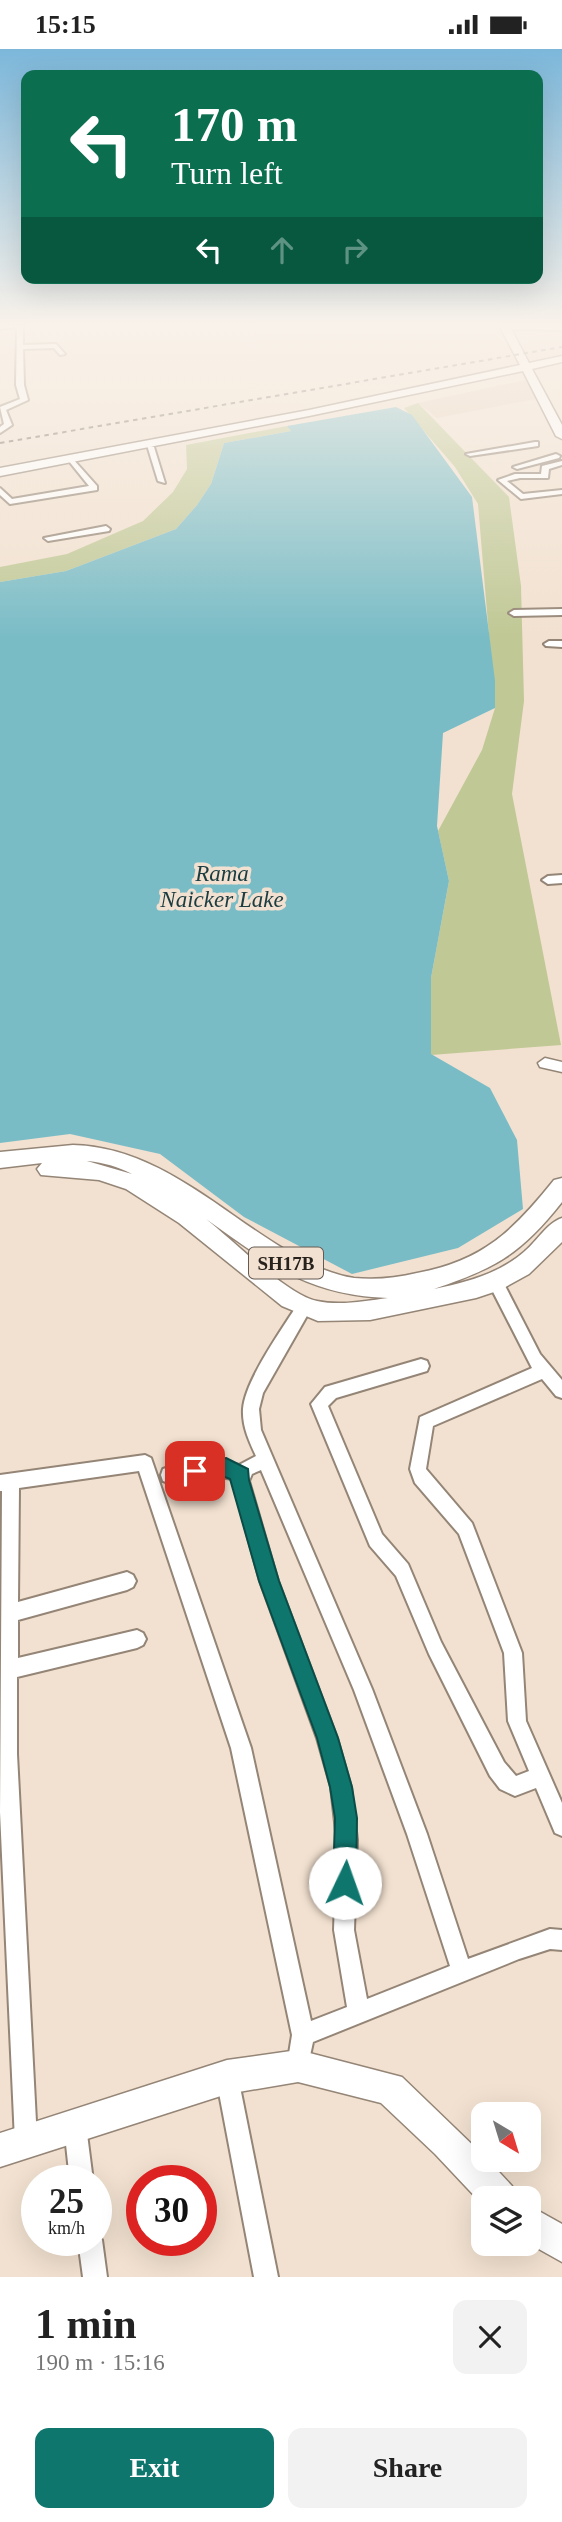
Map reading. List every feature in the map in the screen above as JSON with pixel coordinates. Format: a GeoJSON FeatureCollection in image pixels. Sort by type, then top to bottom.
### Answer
{"type":"FeatureCollection","features":[{"type":"Feature","properties":{"kind":"main road"},"geometry":{"type":"LineString","coordinates":[[0,473],[232,429]]}},
{"type":"Feature","properties":{"kind":"main road"},"geometry":{"type":"LineString","coordinates":[[0,473],[255,429]]}},
{"type":"Feature","properties":{"kind":"main road","name":"SH17B"},"geometry":{"type":"LineString","coordinates":[[0,1160],[80,1153],[118,1158],[173,1186],[277,1258],[314,1279],[363,1290],[402,1287],[476,1267],[519,1239],[562,1186]]}},
{"type":"Feature","properties":{"kind":"main road","name":"SH17B"},"geometry":{"type":"LineString","coordinates":[[0,1172],[80,1168],[117,1176],[156,1197],[194,1223],[304,1307],[342,1313],[430,1299],[497,1284],[536,1257],[562,1227]]}},
{"type":"Feature","properties":{"kind":"main road"},"geometry":{"type":"LineString","coordinates":[[13,2146],[228,2077],[301,2050],[390,2089],[447,2142],[489,2186]]}},
{"type":"Feature","properties":{"kind":"main road"},"geometry":{"type":"LineString","coordinates":[[541,2230],[562,2244]]}},
{"type":"Feature","properties":{"kind":"street"},"geometry":{"type":"LineString","coordinates":[[470,454],[498,450],[533,440],[540,460]]}},
{"type":"Feature","properties":{"kind":"street"},"geometry":{"type":"LineString","coordinates":[[150,447],[162,481]]}},
{"type":"Feature","properties":{"kind":"street"},"geometry":{"type":"LineString","coordinates":[[498,450],[540,460]]}},
{"type":"Feature","properties":{"kind":"street"},"geometry":{"type":"LineString","coordinates":[[517,467],[562,454]]}},
{"type":"Feature","properties":{"kind":"street"},"geometry":{"type":"LineString","coordinates":[[0,490],[10,502],[94,488],[72,460]]}},
{"type":"Feature","properties":{"kind":"street"},"geometry":{"type":"LineString","coordinates":[[562,463],[545,467],[545,476],[524,474],[502,480],[523,498],[562,492]]}},
{"type":"Feature","properties":{"kind":"street"},"geometry":{"type":"LineString","coordinates":[[48,538],[106,529]]}},
{"type":"Feature","properties":{"kind":"street"},"geometry":{"type":"LineString","coordinates":[[513,613],[562,613]]}},
{"type":"Feature","properties":{"kind":"street"},"geometry":{"type":"LineString","coordinates":[[549,644],[562,643]]}},
{"type":"Feature","properties":{"kind":"street"},"geometry":{"type":"LineString","coordinates":[[548,880],[562,879]]}},
{"type":"Feature","properties":{"kind":"street"},"geometry":{"type":"LineString","coordinates":[[545,1063],[562,1067]]}},
{"type":"Feature","properties":{"kind":"street"},"geometry":{"type":"LineString","coordinates":[[497,1284],[539,1365],[562,1391]]}},
{"type":"Feature","properties":{"kind":"street"},"geometry":{"type":"LineString","coordinates":[[304,1307],[255,1391],[251,1409],[253,1430],[363,1689],[417,1834],[462,1972]]}},
{"type":"Feature","properties":{"kind":"street"},"geometry":{"type":"LineString","coordinates":[[539,1365],[426,1422],[418,1469],[426,1485],[466,1529],[508,1636],[516,1672],[513,1705],[517,1721],[562,1826]]}},
{"type":"Feature","properties":{"kind":"street"},"geometry":{"type":"LineString","coordinates":[[421,1366],[331,1392],[319,1404],[376,1540],[402,1570],[435,1648],[497,1769],[507,1782],[515,1786],[541,1776]]}},
{"type":"Feature","properties":{"kind":"street"},"geometry":{"type":"LineString","coordinates":[[264,1460],[246,1469],[240,1480],[269,1581],[327,1738],[341,1787],[347,1840],[344,1930],[359,2013]]}},
{"type":"Feature","properties":{"kind":"street"},"geometry":{"type":"LineString","coordinates":[[13,2146],[5,1482],[145,1463],[241,1748],[301,2050],[359,2013],[550,1939],[562,1940]]}},
{"type":"Feature","properties":{"kind":"street"},"geometry":{"type":"LineString","coordinates":[[169,1475],[218,1467],[232,1469],[241,1475]]}},
{"type":"Feature","properties":{"kind":"street"},"geometry":{"type":"LineString","coordinates":[[8,1613],[127,1581]]}},
{"type":"Feature","properties":{"kind":"street"},"geometry":{"type":"LineString","coordinates":[[7,1670],[137,1639]]}},
{"type":"Feature","properties":{"kind":"street"},"geometry":{"type":"LineString","coordinates":[[228,2077],[266,2277]]}},
{"type":"Feature","properties":{"kind":"street"},"geometry":{"type":"LineString","coordinates":[[75,2126],[80,2165]]}},
{"type":"Feature","properties":{"kind":"street"},"geometry":{"type":"LineString","coordinates":[[92,2256],[95,2277]]}},
{"type":"Feature","properties":{"kind":"green space"},"geometry":{"type":"Polygon","coordinates":[[[271,429],[291,431],[224,443],[211,484],[176,529],[66,571],[0,582],[0,567],[67,554],[143,521],[173,492],[187,469],[186,445],[271,429]]]}},
{"type":"Feature","properties":{"kind":"green space"},"geometry":{"type":"Polygon","coordinates":[[[422,429],[443,429],[509,497],[521,586],[524,701],[512,794],[561,1045],[431,1055],[431,978],[449,881],[438,831],[482,750],[495,708],[478,504],[455,467],[422,429]]]}},
{"type":"Feature","properties":{"kind":"water","name":"Rama Naicker Lake"},"geometry":{"type":"Polygon","coordinates":[[[289,429],[422,429],[472,497],[495,681],[495,708],[443,733],[437,826],[449,881],[431,978],[431,1054],[490,1088],[517,1140],[523,1209],[458,1248],[352,1274],[244,1217],[160,1154],[70,1134],[0,1143],[0,582],[66,571],[176,529],[211,484],[224,443],[291,431],[289,429]]]}},
{"type":"Feature","properties":{"kind":"railway"},"geometry":{"type":"LineString","coordinates":[[0,443],[82,429]]}},
{"type":"Feature","properties":{"kind":"route"},"geometry":{"type":"LineString","coordinates":[[195,1471],[226,1467],[241,1475],[240,1480],[269,1581],[327,1738],[341,1787],[347,1840],[345,1883]]}}]}
